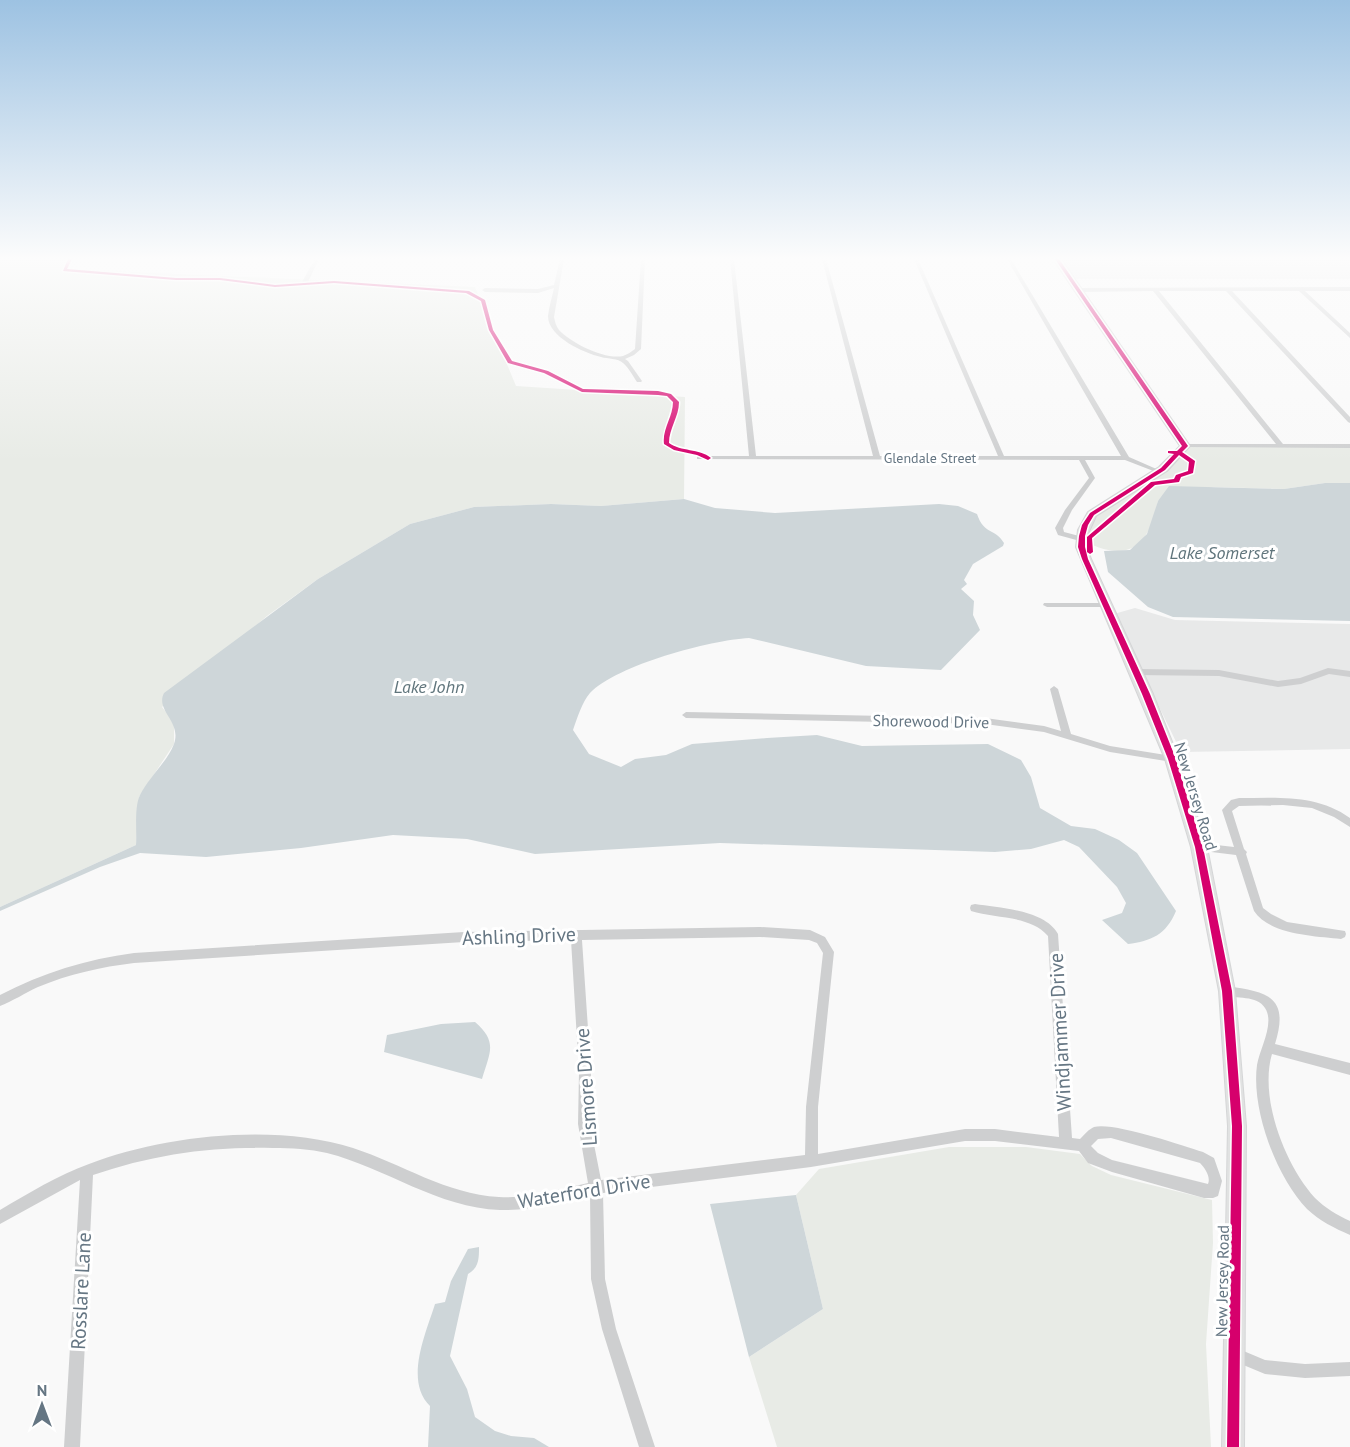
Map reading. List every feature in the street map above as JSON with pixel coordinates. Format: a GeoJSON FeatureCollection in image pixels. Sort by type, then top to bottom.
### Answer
{"type":"FeatureCollection","features":[{"type":"Feature","properties":{"kind":"street"},"geometry":{"type":"LineString","coordinates":[[553,327],[554,330],[597,354],[619,358],[626,362],[639,381]]}},
{"type":"Feature","properties":{"kind":"street"},"geometry":{"type":"LineString","coordinates":[[619,358],[638,349],[639,327]]}},
{"type":"Feature","properties":{"kind":"street"},"geometry":{"type":"LineString","coordinates":[[739,327],[753,458]]}},
{"type":"Feature","properties":{"kind":"street"},"geometry":{"type":"LineString","coordinates":[[842,327],[877,458]]}},
{"type":"Feature","properties":{"kind":"street"},"geometry":{"type":"LineString","coordinates":[[945,327],[1002,458]]}},
{"type":"Feature","properties":{"kind":"street"},"geometry":{"type":"LineString","coordinates":[[1049,327],[1126,458]]}},
{"type":"Feature","properties":{"kind":"street"},"geometry":{"type":"LineString","coordinates":[[1103,327],[1185,446]]}},
{"type":"Feature","properties":{"kind":"street"},"geometry":{"type":"LineString","coordinates":[[1185,327],[1281,446]]}},
{"type":"Feature","properties":{"kind":"street"},"geometry":{"type":"LineString","coordinates":[[1262,327],[1350,421]]}},
{"type":"Feature","properties":{"kind":"street"},"geometry":{"type":"LineString","coordinates":[[1081,458],[1092,478],[1059,528],[1061,533],[1080,539],[1086,522],[1092,514],[1158,471],[1185,446],[1350,446]]}},
{"type":"Feature","properties":{"kind":"street","name":"Glendale Street"},"geometry":{"type":"LineString","coordinates":[[699,458],[1126,458],[1158,471]]}},
{"type":"Feature","properties":{"kind":"street","name":"New Jersey Road"},"geometry":{"type":"LineString","coordinates":[[1080,539],[1084,559],[1136,672],[1172,759],[1199,847],[1227,991],[1237,1126],[1233,1447]]}},
{"type":"Feature","properties":{"kind":"street"},"geometry":{"type":"LineString","coordinates":[[1047,605],[1105,605]]}},
{"type":"Feature","properties":{"kind":"street"},"geometry":{"type":"LineString","coordinates":[[1136,672],[1219,673],[1278,684],[1293,683],[1328,670],[1350,674]]}},
{"type":"Feature","properties":{"kind":"street"},"geometry":{"type":"LineString","coordinates":[[1054,689],[1067,736]]}},
{"type":"Feature","properties":{"kind":"street","name":"Shorewood Drive"},"geometry":{"type":"LineString","coordinates":[[686,716],[985,721],[1019,724],[1110,749],[1172,759]]}},
{"type":"Feature","properties":{"kind":"street"},"geometry":{"type":"LineString","coordinates":[[1341,934],[1311,931],[1270,921],[1259,911],[1227,810],[1234,803],[1300,801],[1332,810],[1350,823]]}},
{"type":"Feature","properties":{"kind":"street"},"geometry":{"type":"LineString","coordinates":[[1199,847],[1242,852]]}},
{"type":"Feature","properties":{"kind":"street","name":"Windjammer Drive"},"geometry":{"type":"LineString","coordinates":[[975,908],[1036,921],[1044,924],[1053,934],[1066,1144]]}},
{"type":"Feature","properties":{"kind":"street","name":"Ashling Drive"},"geometry":{"type":"LineString","coordinates":[[0,1001],[31,986],[86,965],[134,958],[452,938],[760,932],[810,935],[821,940],[828,952],[812,1107],[810,1161]]}},
{"type":"Feature","properties":{"kind":"street","name":"Lismore Drive"},"geometry":{"type":"LineString","coordinates":[[576,935],[585,1073],[584,1124],[596,1188],[598,1279],[609,1329],[647,1447]]}},
{"type":"Feature","properties":{"kind":"street"},"geometry":{"type":"LineString","coordinates":[[1227,991],[1254,995],[1267,1001],[1272,1010],[1275,1024],[1263,1068],[1266,1101],[1284,1166],[1301,1192],[1320,1211],[1350,1228]]}},
{"type":"Feature","properties":{"kind":"street"},"geometry":{"type":"LineString","coordinates":[[1267,1047],[1350,1069]]}},
{"type":"Feature","properties":{"kind":"street"},"geometry":{"type":"LineString","coordinates":[[1111,1132],[1203,1158],[1209,1163],[1216,1181],[1213,1191],[1204,1191],[1112,1166],[1093,1158],[1082,1145],[1095,1133],[1111,1132]]}},
{"type":"Feature","properties":{"kind":"street","name":"Waterford Drive"},"geometry":{"type":"LineString","coordinates":[[0,1217],[87,1171],[129,1156],[161,1150],[275,1140],[303,1142],[354,1154],[417,1183],[482,1202],[521,1204],[596,1188],[810,1161],[966,1135],[1002,1134],[1082,1145]]}},
{"type":"Feature","properties":{"kind":"street","name":"Rosslare Lane"},"geometry":{"type":"LineString","coordinates":[[72,1447],[87,1171]]}},
{"type":"Feature","properties":{"kind":"street"},"geometry":{"type":"LineString","coordinates":[[1216,1181],[1237,1187]]}},
{"type":"Feature","properties":{"kind":"street"},"geometry":{"type":"LineString","coordinates":[[1234,1354],[1265,1367],[1305,1371],[1350,1369]]}},
{"type":"Feature","properties":{"kind":"shaded area"},"geometry":{"type":"Polygon","coordinates":[[[0,327],[491,327],[516,386],[685,397],[684,499],[601,506],[551,504],[474,507],[410,524],[318,579],[267,616],[162,707],[174,722],[174,744],[139,797],[136,845],[0,907],[0,327]]]}},
{"type":"Feature","properties":{"kind":"shaded area"},"geometry":{"type":"Polygon","coordinates":[[[1185,446],[1350,446],[1350,483],[1325,483],[1284,489],[1214,487],[1158,501],[1149,529],[1140,542],[1133,547],[1125,550],[1107,550],[1080,539],[1086,522],[1158,471],[1185,446]]]}},
{"type":"Feature","properties":{"kind":"shaded area"},"geometry":{"type":"Polygon","coordinates":[[[1135,608],[1175,620],[1350,624],[1350,749],[1181,752],[1114,614],[1135,608]]]}},
{"type":"Feature","properties":{"kind":"shaded area"},"geometry":{"type":"Polygon","coordinates":[[[949,1147],[1026,1147],[1080,1154],[1092,1166],[1111,1175],[1212,1200],[1213,1243],[1206,1344],[1211,1447],[777,1447],[749,1357],[823,1309],[796,1195],[819,1169],[949,1147]]]}},
{"type":"Feature","properties":{"kind":"water","name":"Lake Somerset"},"geometry":{"type":"Polygon","coordinates":[[[1325,483],[1350,483],[1350,621],[1173,617],[1148,607],[1108,572],[1104,551],[1130,550],[1147,534],[1158,501],[1169,486],[1284,489],[1325,483]]]}},
{"type":"Feature","properties":{"kind":"water","name":"Lake John"},"geometry":{"type":"Polygon","coordinates":[[[684,499],[715,508],[775,513],[939,504],[958,506],[977,514],[983,525],[1001,538],[1004,543],[1003,546],[973,564],[964,580],[967,584],[961,589],[974,601],[973,615],[980,630],[941,670],[866,666],[749,638],[712,644],[665,656],[621,673],[590,693],[582,706],[573,730],[589,754],[621,767],[635,759],[666,755],[692,744],[767,738],[817,735],[862,746],[988,744],[1021,760],[1031,777],[1040,808],[1071,826],[1095,829],[1119,840],[1137,853],[1176,911],[1168,926],[1151,939],[1128,944],[1102,920],[1122,913],[1126,903],[1117,887],[1079,847],[1064,840],[1031,849],[995,852],[720,843],[535,854],[467,839],[393,835],[301,848],[206,857],[140,853],[100,867],[0,911],[0,907],[136,845],[138,800],[174,744],[175,729],[163,705],[164,693],[318,579],[410,524],[474,507],[551,504],[601,506],[684,499]]]}},
{"type":"Feature","properties":{"kind":"water"},"geometry":{"type":"Polygon","coordinates":[[[475,1022],[487,1036],[490,1048],[482,1079],[384,1052],[387,1035],[441,1024],[475,1022]]]}},
{"type":"Feature","properties":{"kind":"water"},"geometry":{"type":"Polygon","coordinates":[[[796,1195],[823,1309],[749,1357],[710,1204],[796,1195]]]}},
{"type":"Feature","properties":{"kind":"water"},"geometry":{"type":"Polygon","coordinates":[[[479,1247],[476,1266],[468,1274],[450,1356],[467,1389],[475,1417],[495,1431],[511,1436],[534,1438],[549,1447],[428,1447],[430,1406],[422,1396],[419,1384],[419,1356],[435,1304],[445,1302],[451,1281],[468,1249],[479,1247]]]}},
{"type":"Feature","properties":{"kind":"cycle path"},"geometry":{"type":"LineString","coordinates":[[490,327],[510,362],[546,372],[582,390],[669,395],[676,402],[676,407],[667,432],[666,443],[676,449],[698,453],[708,458]]}},
{"type":"Feature","properties":{"kind":"cycle path"},"geometry":{"type":"LineString","coordinates":[[1103,327],[1185,446],[1163,469],[1092,514],[1085,525],[1081,541],[1085,559],[1146,694],[1172,759],[1199,847],[1227,991],[1237,1126],[1233,1447]]}},
{"type":"Feature","properties":{"kind":"cycle path"},"geometry":{"type":"LineString","coordinates":[[1090,552],[1089,538],[1153,483],[1177,481],[1178,476],[1191,472],[1192,461],[1179,453],[1170,452]]}}]}
